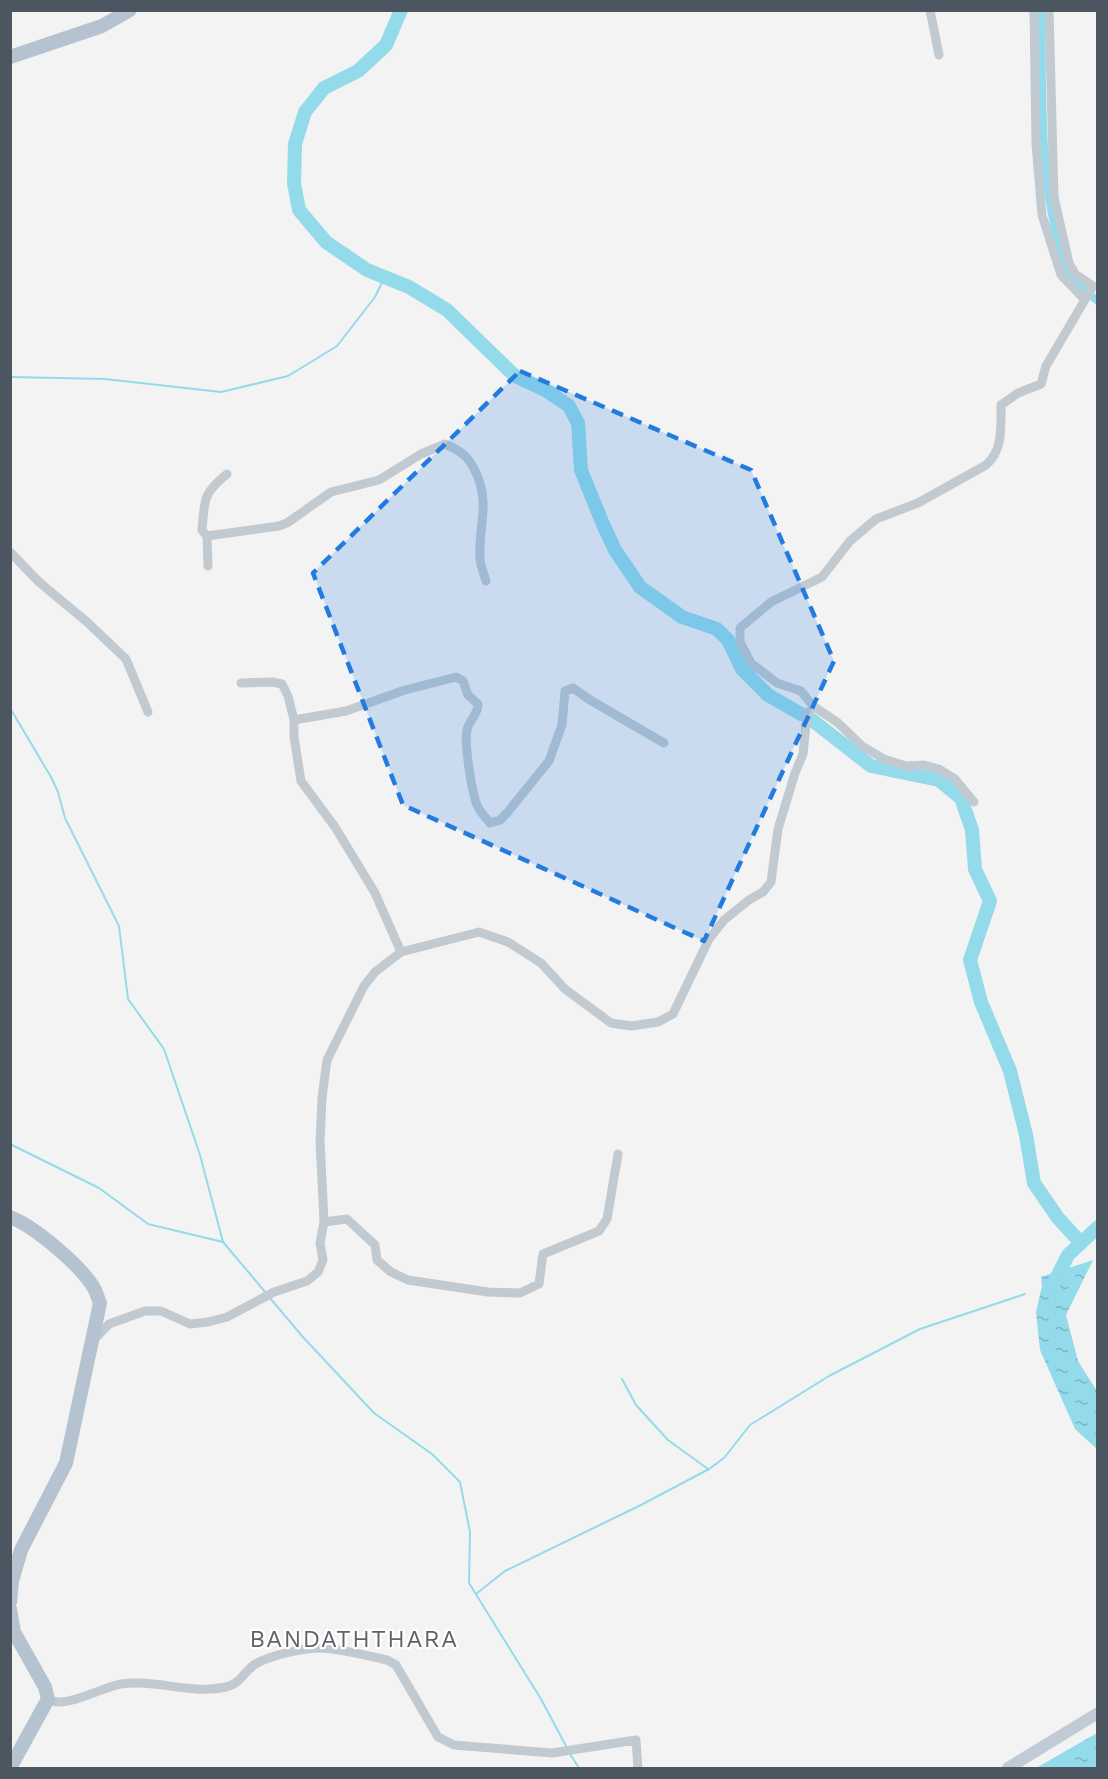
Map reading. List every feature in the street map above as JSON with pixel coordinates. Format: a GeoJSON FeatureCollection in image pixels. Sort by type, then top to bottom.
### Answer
{"type":"FeatureCollection","features":[{"type":"Feature","properties":{"kind":"main road"},"geometry":{"type":"LineString","coordinates":[[10,57],[102,26],[130,10]]}},
{"type":"Feature","properties":{"kind":"main road"},"geometry":{"type":"LineString","coordinates":[[10,1217],[22,1221],[55,1246],[95,1289],[100,1303],[66,1463],[21,1550],[12,1581],[10,1602]]}},
{"type":"Feature","properties":{"kind":"main road"},"geometry":{"type":"LineString","coordinates":[[10,1609],[14,1632],[45,1687],[48,1699],[10,1768]]}},
{"type":"Feature","properties":{"kind":"main road"},"geometry":{"type":"LineString","coordinates":[[1008,1768],[1098,1713]]}},
{"type":"Feature","properties":{"kind":"street"},"geometry":{"type":"LineString","coordinates":[[930,10],[939,55]]}},
{"type":"Feature","properties":{"kind":"street"},"geometry":{"type":"LineString","coordinates":[[1034,10],[1036,144],[1042,215],[1061,275],[1092,290]]}},
{"type":"Feature","properties":{"kind":"street"},"geometry":{"type":"LineString","coordinates":[[1049,10],[1053,197],[1069,263],[1075,274],[1092,290]]}},
{"type":"Feature","properties":{"kind":"street"},"geometry":{"type":"LineString","coordinates":[[974,802],[955,779],[939,769],[924,765],[906,766],[884,759],[862,746],[837,722],[813,706],[801,691],[777,683],[751,663],[740,642],[740,628],[771,602],[822,577],[850,541],[876,519],[918,502],[986,465],[994,458],[1001,434],[1000,405],[1018,393],[1041,384],[1046,366],[1092,290]]}},
{"type":"Feature","properties":{"kind":"street"},"geometry":{"type":"LineString","coordinates":[[207,536],[287,523],[331,492],[379,480],[421,454],[445,444],[460,450],[471,461],[483,489],[480,560],[486,581]]}},
{"type":"Feature","properties":{"kind":"street"},"geometry":{"type":"LineString","coordinates":[[208,566],[207,536],[202,530],[205,499],[212,486],[227,474]]}},
{"type":"Feature","properties":{"kind":"street"},"geometry":{"type":"LineString","coordinates":[[10,552],[39,582],[87,622],[126,659],[148,712]]}},
{"type":"Feature","properties":{"kind":"street"},"geometry":{"type":"LineString","coordinates":[[294,720],[346,711],[405,690],[456,677],[463,681],[468,694],[478,704],[478,710],[467,729],[467,743],[472,786],[478,808],[490,824],[500,820],[507,813],[549,761],[562,725],[565,691],[569,688],[573,688],[664,743]]}},
{"type":"Feature","properties":{"kind":"street"},"geometry":{"type":"LineString","coordinates":[[241,683],[282,684],[288,696],[294,720],[294,736],[301,781],[335,827],[375,893],[401,952]]}},
{"type":"Feature","properties":{"kind":"street"},"geometry":{"type":"LineString","coordinates":[[93,1341],[109,1324],[145,1311],[161,1311],[190,1324],[226,1317],[268,1295],[307,1281],[318,1272],[323,1260],[320,1243],[324,1222],[320,1141],[327,1060],[364,986],[375,972],[401,952],[479,932],[508,942],[541,963],[565,989],[611,1023],[632,1026],[658,1022],[673,1014],[708,939],[724,920],[749,900],[764,892],[771,882],[778,829],[795,772],[803,754],[807,715],[813,706]]}},
{"type":"Feature","properties":{"kind":"street"},"geometry":{"type":"LineString","coordinates":[[324,1222],[347,1219],[375,1245],[377,1260],[391,1272],[408,1280],[488,1293],[520,1293],[539,1284],[543,1254],[599,1231],[607,1219],[618,1154]]}},
{"type":"Feature","properties":{"kind":"street"},"geometry":{"type":"LineString","coordinates":[[48,1699],[52,1702],[64,1702],[112,1686],[133,1683],[212,1690],[229,1687],[241,1680],[256,1663],[296,1651],[321,1648],[387,1660],[396,1665],[438,1737],[454,1745],[552,1753],[636,1740],[638,1768]]}},
{"type":"Feature","properties":{"kind":"highlighted area"},"geometry":{"type":"Polygon","coordinates":[[[520,371],[751,470],[834,661],[704,941],[403,805],[313,573],[520,371]]]}},
{"type":"Feature","properties":{"kind":"water"},"geometry":{"type":"Polygon","coordinates":[[[1093,1260],[1066,1315],[1078,1361],[1097,1391],[1097,1449],[1075,1429],[1040,1350],[1036,1312],[1042,1286],[1041,1277],[1093,1260]]]}},
{"type":"Feature","properties":{"kind":"water"},"geometry":{"type":"Polygon","coordinates":[[[1097,1733],[1097,1768],[1036,1768],[1097,1733]]]}},
{"type":"Feature","properties":{"kind":"waterway"},"geometry":{"type":"LineString","coordinates":[[401,10],[386,45],[358,71],[324,88],[305,112],[295,144],[294,183],[299,210],[326,242],[367,270],[409,287],[447,310],[515,376],[547,391],[569,406],[578,423],[581,470],[615,550],[640,587],[682,617],[717,629],[728,640],[742,669],[768,695],[801,714]]}},
{"type":"Feature","properties":{"kind":"waterway"},"geometry":{"type":"LineString","coordinates":[[1041,10],[1044,148],[1046,175],[1058,244],[1069,274],[1080,287],[1098,301]]}},
{"type":"Feature","properties":{"kind":"waterway"},"geometry":{"type":"LineString","coordinates":[[10,377],[105,379],[221,392],[288,376],[337,346],[375,297],[385,276]]}},
{"type":"Feature","properties":{"kind":"waterway"},"geometry":{"type":"LineString","coordinates":[[10,708],[51,777],[65,818],[119,926],[128,999],[164,1049],[200,1155],[223,1242],[266,1293]]}},
{"type":"Feature","properties":{"kind":"waterway"},"geometry":{"type":"LineString","coordinates":[[812,720],[871,766],[939,780],[961,798],[972,830],[975,869],[990,901],[970,960],[981,1002],[1010,1071],[1026,1135],[1034,1183],[1058,1218],[1081,1243]]}},
{"type":"Feature","properties":{"kind":"waterway"},"geometry":{"type":"LineString","coordinates":[[10,1144],[99,1188],[148,1224],[223,1242]]}},
{"type":"Feature","properties":{"kind":"waterway"},"geometry":{"type":"LineString","coordinates":[[1052,1287],[1068,1255],[1098,1227]]}},
{"type":"Feature","properties":{"kind":"waterway"},"geometry":{"type":"LineString","coordinates":[[476,1594],[505,1571],[709,1469],[724,1458],[750,1425],[829,1376],[920,1329],[1025,1294]]}},
{"type":"Feature","properties":{"kind":"waterway"},"geometry":{"type":"LineString","coordinates":[[270,1298],[374,1413],[432,1454],[460,1482],[470,1532],[469,1583],[541,1699],[566,1746]]}},
{"type":"Feature","properties":{"kind":"waterway"},"geometry":{"type":"LineString","coordinates":[[622,1379],[636,1405],[668,1440],[708,1469]]}},
{"type":"Feature","properties":{"kind":"waterway"},"geometry":{"type":"LineString","coordinates":[[570,1754],[579,1768]]}},
{"type":"Feature","properties":{"kind":"district","name":"BANDATHTHARA"},"geometry":{"type":"Point","coordinates":[354,1639]}}]}
